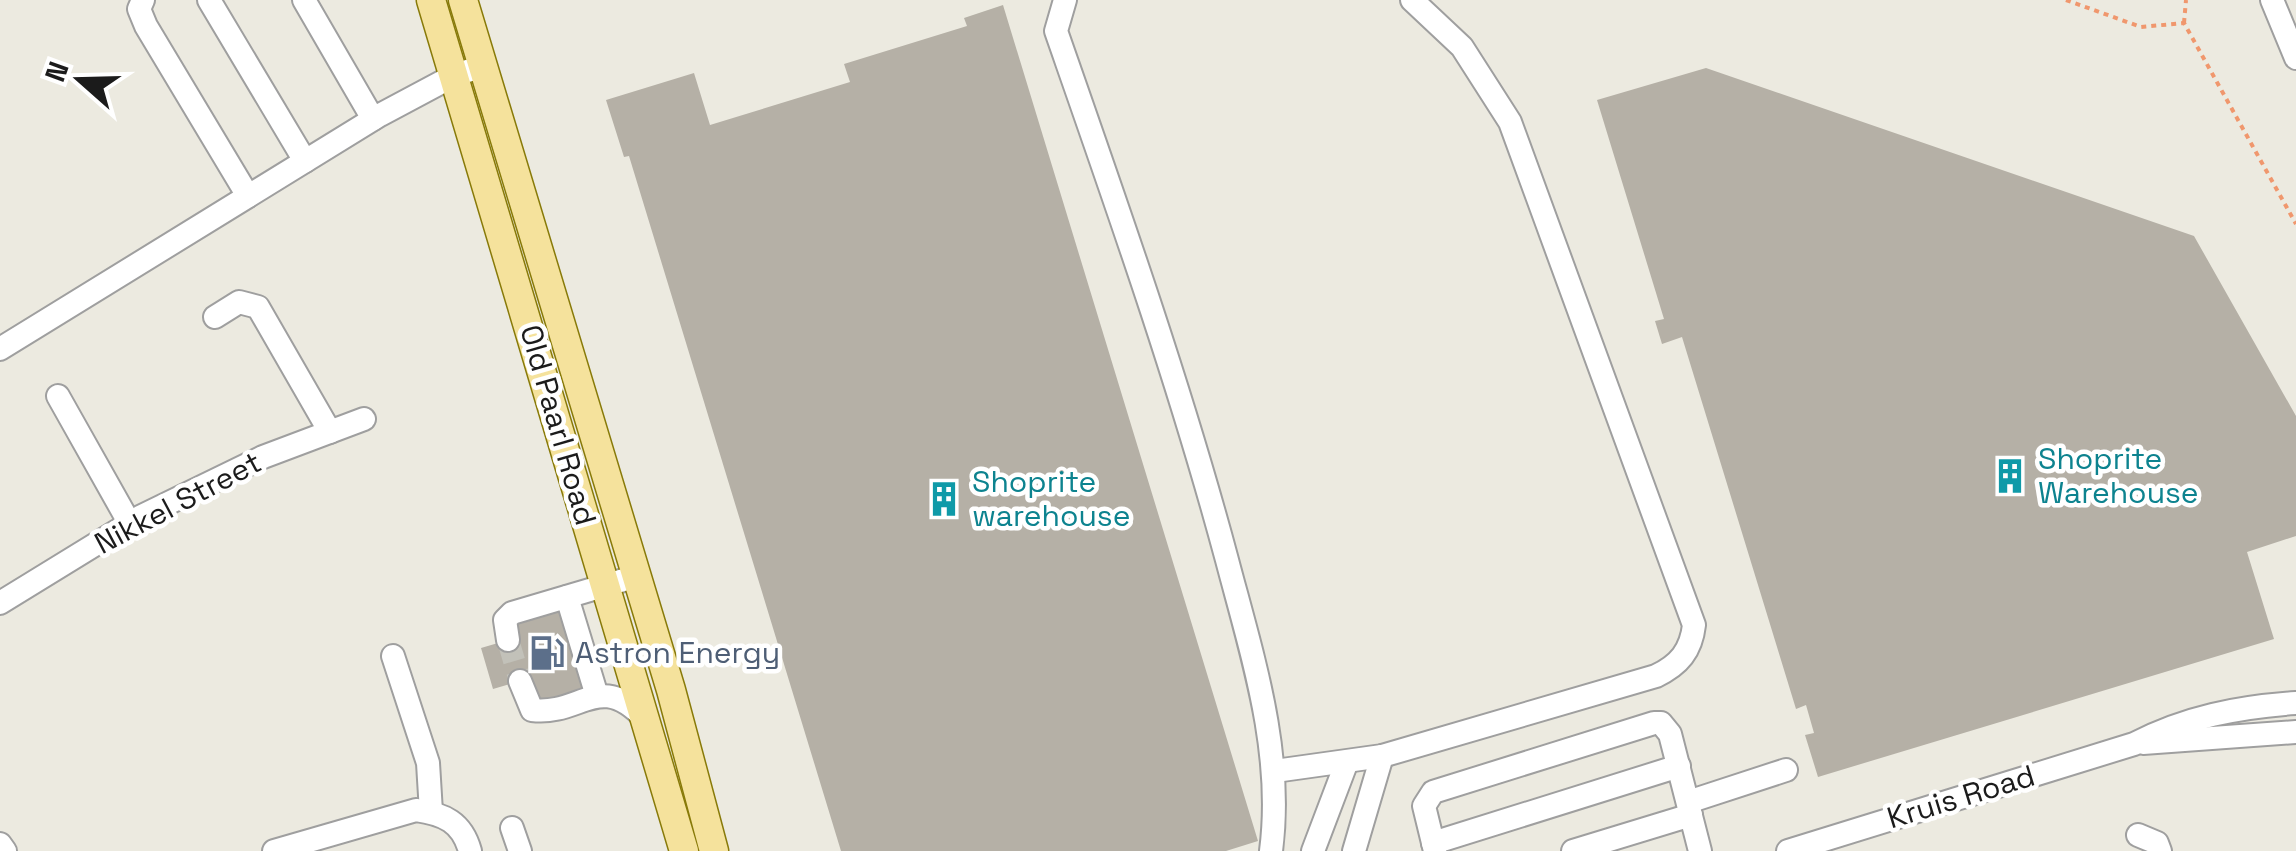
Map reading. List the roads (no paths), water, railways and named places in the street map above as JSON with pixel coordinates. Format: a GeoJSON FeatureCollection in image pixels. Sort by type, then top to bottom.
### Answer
{"type":"FeatureCollection","features":[{"type":"Feature","properties":{"kind":"main road","name":"Old Paarl Road"},"geometry":{"type":"LineString","coordinates":[[430,0],[684,851]]}},
{"type":"Feature","properties":{"kind":"main road","name":"Old Paarl Road"},"geometry":{"type":"LineString","coordinates":[[463,0],[638,576],[714,851]]}},
{"type":"Feature","properties":{"kind":"street"},"geometry":{"type":"LineString","coordinates":[[143,0],[139,9],[146,26],[248,196]]}},
{"type":"Feature","properties":{"kind":"street"},"geometry":{"type":"LineString","coordinates":[[209,0],[305,162]]}},
{"type":"Feature","properties":{"kind":"street"},"geometry":{"type":"LineString","coordinates":[[304,0],[373,119]]}},
{"type":"Feature","properties":{"kind":"street"},"geometry":{"type":"LineString","coordinates":[[1065,0],[1056,31],[1152,304],[1251,650],[1276,772],[1271,851]]}},
{"type":"Feature","properties":{"kind":"street"},"geometry":{"type":"LineString","coordinates":[[1276,772],[1382,756],[1656,676],[1683,657],[1692,642],[1694,625],[1510,122],[1462,47],[1412,0]]}},
{"type":"Feature","properties":{"kind":"street"},"geometry":{"type":"LineString","coordinates":[[2272,0],[2296,58]]}},
{"type":"Feature","properties":{"kind":"street"},"geometry":{"type":"LineString","coordinates":[[0,349],[373,119],[455,75],[483,66]]}},
{"type":"Feature","properties":{"kind":"street"},"geometry":{"type":"LineString","coordinates":[[215,317],[239,302],[258,307],[330,432]]}},
{"type":"Feature","properties":{"kind":"street"},"geometry":{"type":"LineString","coordinates":[[58,396],[130,524]]}},
{"type":"Feature","properties":{"kind":"street","name":"Nikkel Street"},"geometry":{"type":"LineString","coordinates":[[0,603],[130,524],[264,457],[364,419]]}},
{"type":"Feature","properties":{"kind":"street"},"geometry":{"type":"LineString","coordinates":[[508,640],[508,616],[638,576]]}},
{"type":"Feature","properties":{"kind":"street"},"geometry":{"type":"LineString","coordinates":[[567,597],[597,696]]}},
{"type":"Feature","properties":{"kind":"street"},"geometry":{"type":"LineString","coordinates":[[394,656],[428,764],[431,812]]}},
{"type":"Feature","properties":{"kind":"street"},"geometry":{"type":"LineString","coordinates":[[520,681],[526,701],[538,712],[597,696],[625,700],[646,719]]}},
{"type":"Feature","properties":{"kind":"street","name":"Kruis Road"},"geometry":{"type":"LineString","coordinates":[[1788,851],[2134,744],[2173,723],[2252,706],[2296,703]]}},
{"type":"Feature","properties":{"kind":"street"},"geometry":{"type":"LineString","coordinates":[[1678,766],[1434,847],[1424,806],[1428,796],[1488,774],[1662,723],[1670,734],[1700,851]]}},
{"type":"Feature","properties":{"kind":"street","name":"Kruis Road"},"geometry":{"type":"LineString","coordinates":[[2134,744],[2296,732]]}},
{"type":"Feature","properties":{"kind":"street"},"geometry":{"type":"LineString","coordinates":[[1354,851],[1382,756]]}},
{"type":"Feature","properties":{"kind":"street"},"geometry":{"type":"LineString","coordinates":[[1313,851],[1346,764]]}},
{"type":"Feature","properties":{"kind":"street"},"geometry":{"type":"LineString","coordinates":[[1573,851],[1786,770]]}},
{"type":"Feature","properties":{"kind":"street"},"geometry":{"type":"LineString","coordinates":[[274,851],[416,810],[455,822],[470,851]]}},
{"type":"Feature","properties":{"kind":"street"},"geometry":{"type":"LineString","coordinates":[[512,828],[520,851]]}},
{"type":"Feature","properties":{"kind":"street"},"geometry":{"type":"LineString","coordinates":[[2138,835],[2157,842],[2160,851]]}},
{"type":"Feature","properties":{"kind":"street"},"geometry":{"type":"LineString","coordinates":[[0,844],[5,851]]}},
{"type":"Feature","properties":{"kind":"tunnel"},"geometry":{"type":"LineString","coordinates":[[508,640],[520,681]]}},
{"type":"Feature","properties":{"kind":"place","name":"Shoprite Warehouse"},"geometry":{"type":"Point","coordinates":[2010,476]}},
{"type":"Feature","properties":{"kind":"place","name":"Shoprite warehouse"},"geometry":{"type":"Point","coordinates":[944,499]}},
{"type":"Feature","properties":{"kind":"place","name":"Astron Energy"},"geometry":{"type":"Point","coordinates":[547,653]}}]}
